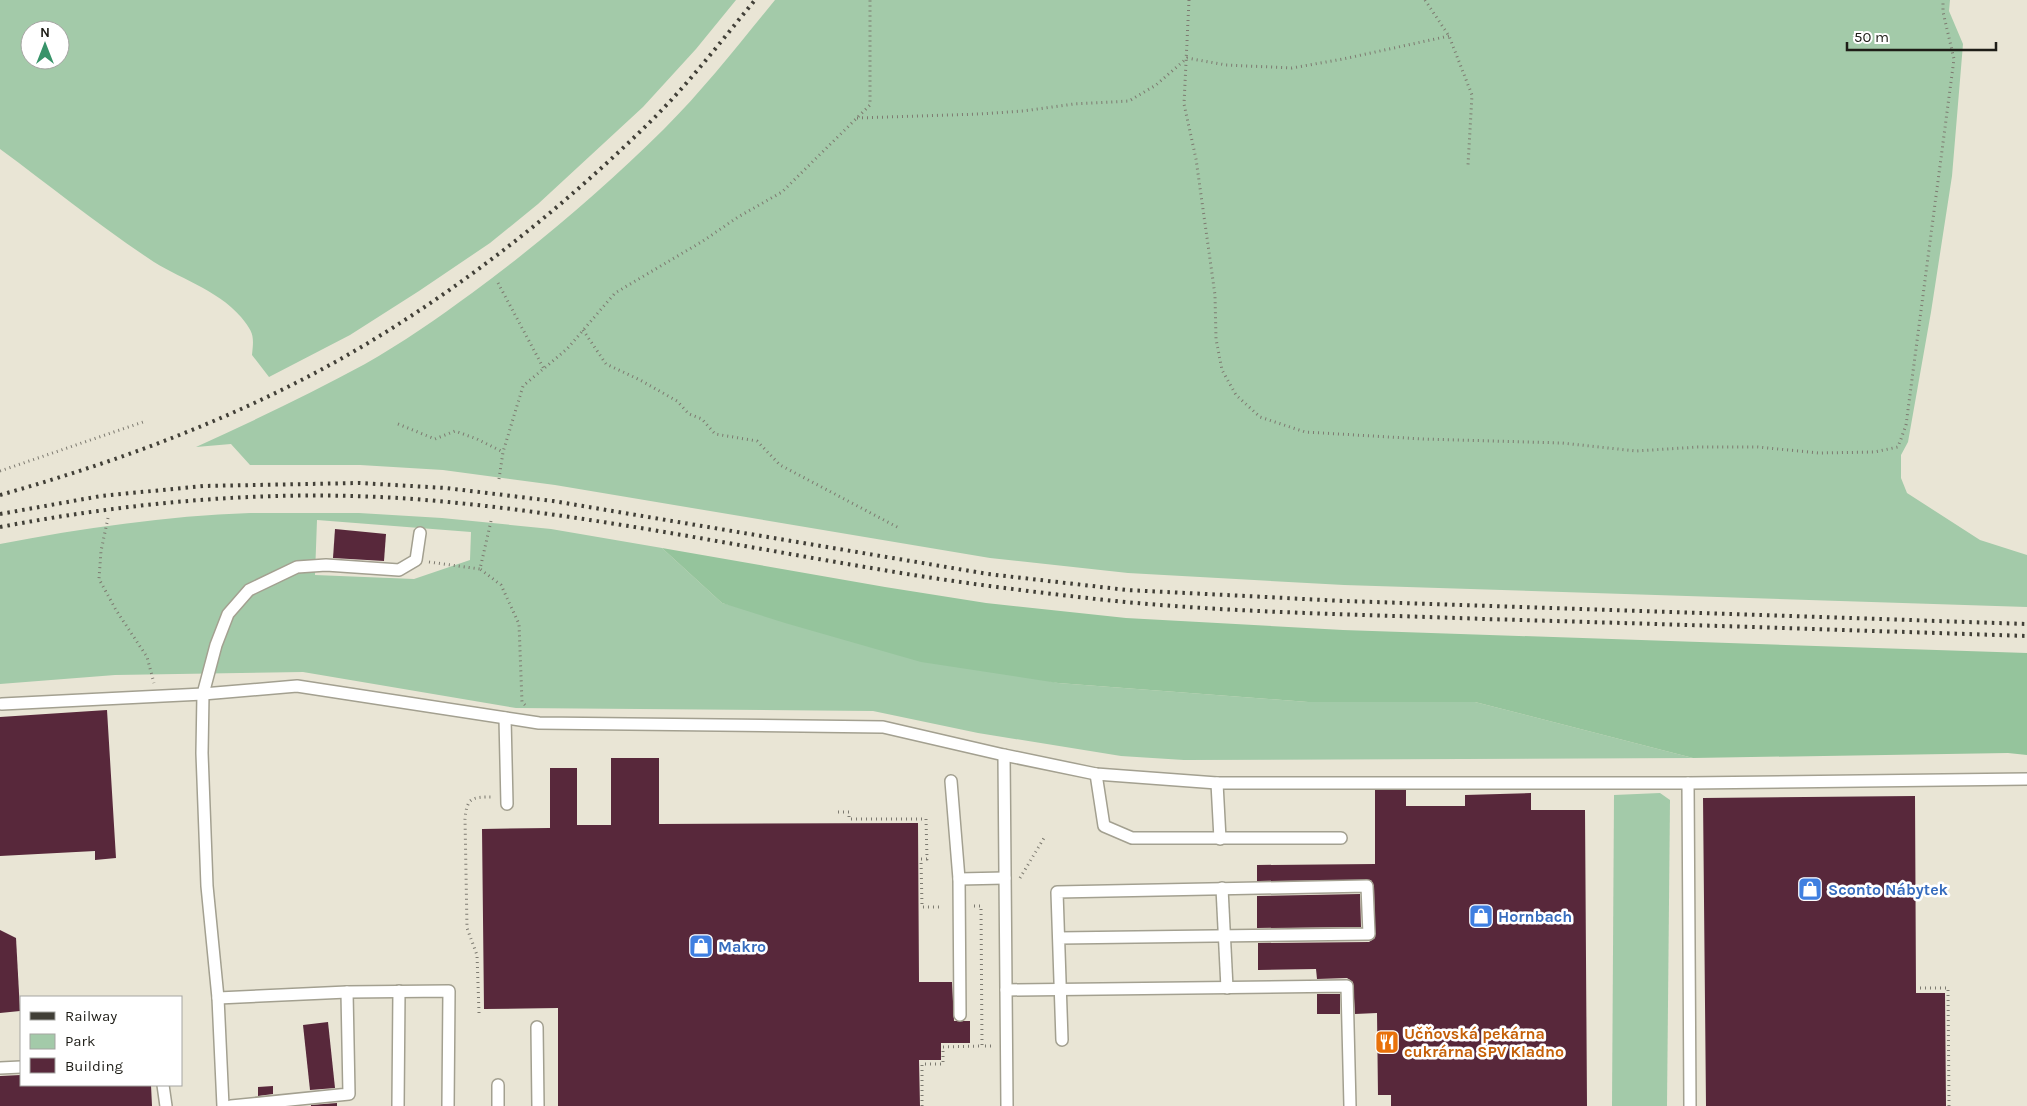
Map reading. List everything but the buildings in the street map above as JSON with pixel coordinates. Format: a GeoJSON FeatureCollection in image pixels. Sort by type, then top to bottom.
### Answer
{"type":"FeatureCollection","features":[{"type":"Feature","properties":{"kind":"lane"},"geometry":{"type":"LineString","coordinates":[[223,1106],[218,998],[207,886],[202,753],[203,694],[216,645],[228,614],[248,590],[297,566],[326,565],[399,570],[416,560],[420,534]]}},
{"type":"Feature","properties":{"kind":"lane"},"geometry":{"type":"LineString","coordinates":[[2,704],[203,694],[297,686],[539,723],[883,727],[1096,774],[1217,783],[1688,783],[2027,779]]}},
{"type":"Feature","properties":{"kind":"lane"},"geometry":{"type":"LineString","coordinates":[[505,718],[507,804]]}},
{"type":"Feature","properties":{"kind":"lane"},"geometry":{"type":"LineString","coordinates":[[1004,755],[1007,1106]]}},
{"type":"Feature","properties":{"kind":"lane"},"geometry":{"type":"LineString","coordinates":[[1096,774],[1104,826],[1132,838],[1341,838]]}},
{"type":"Feature","properties":{"kind":"lane"},"geometry":{"type":"LineString","coordinates":[[951,781],[959,879],[960,1015]]}},
{"type":"Feature","properties":{"kind":"lane"},"geometry":{"type":"LineString","coordinates":[[1217,783],[1220,839]]}},
{"type":"Feature","properties":{"kind":"lane"},"geometry":{"type":"LineString","coordinates":[[1688,783],[1690,1106]]}},
{"type":"Feature","properties":{"kind":"lane"},"geometry":{"type":"LineString","coordinates":[[959,879],[1005,878]]}},
{"type":"Feature","properties":{"kind":"lane"},"geometry":{"type":"LineString","coordinates":[[1060,938],[1369,934],[1367,886],[1057,892],[1062,990],[1062,1040]]}},
{"type":"Feature","properties":{"kind":"lane"},"geometry":{"type":"LineString","coordinates":[[1222,888],[1227,988]]}},
{"type":"Feature","properties":{"kind":"lane"},"geometry":{"type":"LineString","coordinates":[[1006,990],[1346,986],[1350,1106]]}},
{"type":"Feature","properties":{"kind":"lane"},"geometry":{"type":"LineString","coordinates":[[398,1106],[399,991]]}},
{"type":"Feature","properties":{"kind":"lane"},"geometry":{"type":"LineString","coordinates":[[218,998],[347,992],[449,991],[448,1106]]}},
{"type":"Feature","properties":{"kind":"lane"},"geometry":{"type":"LineString","coordinates":[[231,1106],[349,1094],[347,992]]}},
{"type":"Feature","properties":{"kind":"lane"},"geometry":{"type":"LineString","coordinates":[[537,1026],[538,1106]]}},
{"type":"Feature","properties":{"kind":"lane"},"geometry":{"type":"LineString","coordinates":[[0,1068],[20,1067]]}},
{"type":"Feature","properties":{"kind":"lane"},"geometry":{"type":"LineString","coordinates":[[498,1085],[498,1106]]}},
{"type":"Feature","properties":{"kind":"lane"},"geometry":{"type":"LineString","coordinates":[[163,1086],[166,1106]]}},
{"type":"Feature","properties":{"kind":"path"},"geometry":{"type":"LineString","coordinates":[[499,479],[503,452],[523,386],[567,349],[615,292],[704,241],[738,217],[782,192],[870,105],[870,0]]}},
{"type":"Feature","properties":{"kind":"path"},"geometry":{"type":"LineString","coordinates":[[1189,0],[1184,104],[1196,159],[1215,295],[1218,347],[1222,370],[1236,395],[1260,418],[1305,432],[1424,439],[1562,443],[1636,450],[1758,447],[1819,454],[1874,452],[1898,446],[1906,425],[1954,59],[1943,12],[1943,0]]}},
{"type":"Feature","properties":{"kind":"path"},"geometry":{"type":"LineString","coordinates":[[1425,0],[1449,36],[1472,95],[1468,165]]}},
{"type":"Feature","properties":{"kind":"path"},"geometry":{"type":"LineString","coordinates":[[1187,58],[1226,65],[1292,68],[1449,36]]}},
{"type":"Feature","properties":{"kind":"path"},"geometry":{"type":"LineString","coordinates":[[856,118],[997,113],[1129,100],[1156,85],[1187,58]]}},
{"type":"Feature","properties":{"kind":"path"},"geometry":{"type":"LineString","coordinates":[[498,283],[544,369]]}},
{"type":"Feature","properties":{"kind":"path"},"geometry":{"type":"LineString","coordinates":[[583,330],[606,364],[640,380],[677,401],[689,414],[702,419],[714,434],[757,441],[780,465],[899,528]]}},
{"type":"Feature","properties":{"kind":"path"},"geometry":{"type":"LineString","coordinates":[[0,471],[143,422]]}},
{"type":"Feature","properties":{"kind":"path"},"geometry":{"type":"LineString","coordinates":[[398,424],[435,439],[455,431],[503,452]]}},
{"type":"Feature","properties":{"kind":"path"},"geometry":{"type":"LineString","coordinates":[[108,518],[101,551],[98,579],[147,657],[157,695]]}},
{"type":"Feature","properties":{"kind":"path"},"geometry":{"type":"LineString","coordinates":[[480,569],[491,521]]}},
{"type":"Feature","properties":{"kind":"path"},"geometry":{"type":"LineString","coordinates":[[416,560],[480,569],[500,585],[519,624],[522,702],[539,723]]}},
{"type":"Feature","properties":{"kind":"path"},"geometry":{"type":"LineString","coordinates":[[479,1013],[477,956],[466,928],[465,819],[466,806],[470,800],[483,796]]}},
{"type":"Feature","properties":{"kind":"path"},"geometry":{"type":"LineString","coordinates":[[838,812],[849,812],[849,819],[926,819],[927,859],[921,859],[922,907],[939,907]]}},
{"type":"Feature","properties":{"kind":"path"},"geometry":{"type":"LineString","coordinates":[[968,906],[981,906],[982,1046]]}},
{"type":"Feature","properties":{"kind":"path"},"geometry":{"type":"LineString","coordinates":[[1920,988],[1948,988],[1949,1106]]}},
{"type":"Feature","properties":{"kind":"path"},"geometry":{"type":"LineString","coordinates":[[922,1106],[922,1064],[943,1064],[943,1047],[1007,1046]]}},
{"type":"Feature","properties":{"kind":"green space"},"geometry":{"type":"Polygon","coordinates":[[[0,0],[736,0],[696,49],[643,107],[538,204],[490,243],[350,335],[269,377],[252,355],[253,339],[251,331],[231,307],[209,291],[159,265],[92,218],[0,149],[0,0]]]}},
{"type":"Feature","properties":{"kind":"green space"},"geometry":{"type":"Polygon","coordinates":[[[775,0],[1950,0],[1949,11],[1963,44],[1952,176],[1908,442],[1901,455],[1901,478],[1907,493],[1980,540],[2027,555],[2027,607],[1344,585],[1128,573],[990,558],[555,485],[443,470],[360,465],[250,465],[231,444],[196,447],[323,386],[393,348],[522,255],[618,172],[679,114],[735,50],[775,0]]]}},
{"type":"Feature","properties":{"kind":"green space"},"geometry":{"type":"Polygon","coordinates":[[[250,513],[359,513],[442,518],[551,529],[662,548],[722,603],[1058,683],[1308,702],[1475,702],[1693,758],[1184,760],[1121,756],[978,733],[873,711],[516,708],[303,672],[115,675],[0,684],[0,544],[125,524],[250,513]],[[317,520],[315,575],[414,579],[470,560],[471,532],[317,520]]]}},
{"type":"Feature","properties":{"kind":"green space"},"geometry":{"type":"Polygon","coordinates":[[[662,548],[986,603],[1126,618],[1343,630],[2027,653],[2027,755],[2008,753],[1693,758],[1475,702],[1308,702],[1058,683],[921,662],[722,603],[662,548]]]}},
{"type":"Feature","properties":{"kind":"green space"},"geometry":{"type":"Polygon","coordinates":[[[1660,793],[1670,800],[1667,1106],[1612,1106],[1614,795],[1660,793]]]}},
{"type":"Feature","properties":{"kind":"railway"},"geometry":{"type":"LineString","coordinates":[[0,495],[93,467],[229,415],[316,372],[398,324],[513,243],[585,183],[667,105],[706,61],[755,0]]}},
{"type":"Feature","properties":{"kind":"railway"},"geometry":{"type":"LineString","coordinates":[[0,514],[101,496],[203,486],[359,483],[446,488],[553,501],[988,574],[1127,590],[1344,601],[2027,624]]}},
{"type":"Feature","properties":{"kind":"railway"},"geometry":{"type":"LineString","coordinates":[[0,527],[111,509],[223,498],[279,496],[392,498],[448,502],[557,515],[936,578],[1043,593],[1144,604],[1339,614],[2027,636]]}},
{"type":"Feature","properties":{"kind":"place","name":"Sconto Nábytek"},"geometry":{"type":"Point","coordinates":[1810,889]}},
{"type":"Feature","properties":{"kind":"place","name":"Hornbach"},"geometry":{"type":"Point","coordinates":[1481,916]}},
{"type":"Feature","properties":{"kind":"place","name":"Makro"},"geometry":{"type":"Point","coordinates":[701,946]}},
{"type":"Feature","properties":{"kind":"place","name":"Učňovská pekárna cukrárna SPV Kladno"},"geometry":{"type":"Point","coordinates":[1387,1042]}}]}
